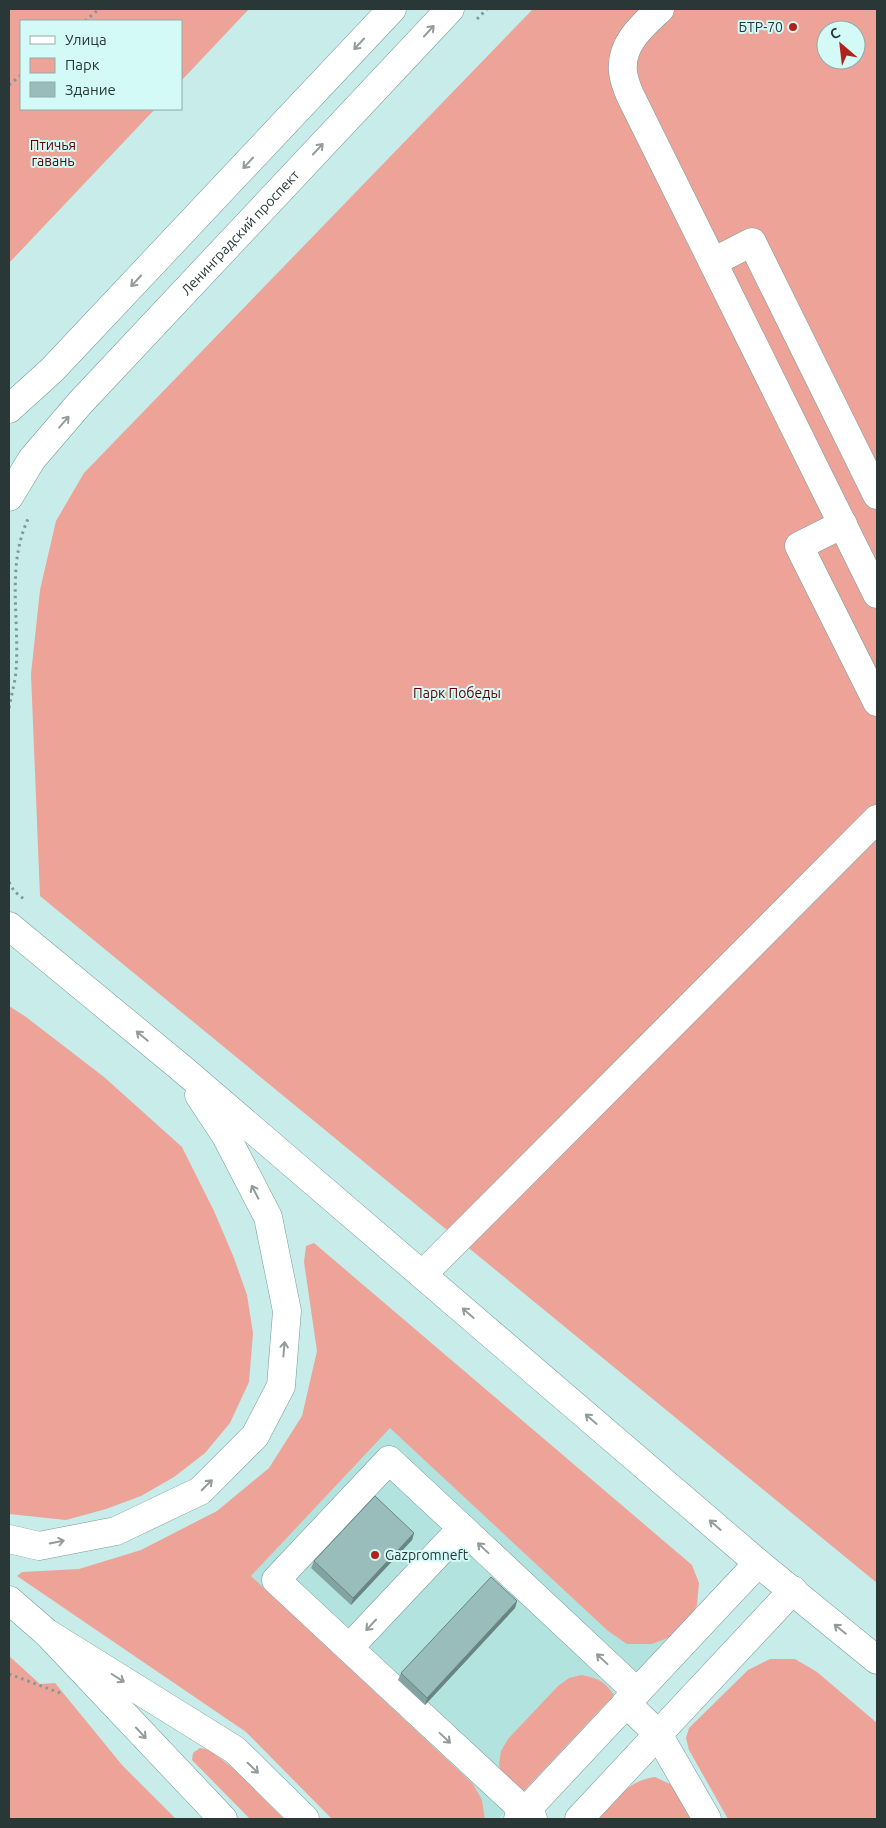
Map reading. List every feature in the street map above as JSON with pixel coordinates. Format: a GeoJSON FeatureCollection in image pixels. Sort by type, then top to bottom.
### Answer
{"type":"FeatureCollection","features":[{"type":"Feature","properties":{"kind":"main road"},"geometry":{"type":"LineString","coordinates":[[9,410],[52,370],[392,9]]}},
{"type":"Feature","properties":{"kind":"main road","name":"Ленинградский проспект"},"geometry":{"type":"LineString","coordinates":[[9,497],[32,459],[80,403],[450,9]]}},
{"type":"Feature","properties":{"kind":"main road"},"geometry":{"type":"LineString","coordinates":[[660,9],[634,34],[624,54],[623,72],[630,95],[877,594]]}},
{"type":"Feature","properties":{"kind":"main road"},"geometry":{"type":"LineString","coordinates":[[713,262],[752,242],[877,495]]}},
{"type":"Feature","properties":{"kind":"main road"},"geometry":{"type":"LineString","coordinates":[[843,524],[800,546],[877,702]]}},
{"type":"Feature","properties":{"kind":"main road"},"geometry":{"type":"LineString","coordinates":[[423,1274],[877,819]]}},
{"type":"Feature","properties":{"kind":"main road"},"geometry":{"type":"LineString","coordinates":[[9,926],[180,1067],[758,1563],[877,1660]]}},
{"type":"Feature","properties":{"kind":"main road"},"geometry":{"type":"LineString","coordinates":[[9,1539],[39,1546],[116,1531],[200,1491],[256,1436],[281,1386],[287,1311],[268,1217],[226,1136],[180,1067]]}},
{"type":"Feature","properties":{"kind":"main road"},"geometry":{"type":"LineString","coordinates":[[708,1819],[658,1734],[632,1698],[462,1528],[389,1460],[276,1580],[350,1648],[525,1817],[632,1698],[758,1563]]}},
{"type":"Feature","properties":{"kind":"main road"},"geometry":{"type":"LineString","coordinates":[[350,1648],[462,1528]]}},
{"type":"Feature","properties":{"kind":"main road"},"geometry":{"type":"LineString","coordinates":[[579,1819],[792,1590]]}},
{"type":"Feature","properties":{"kind":"main road"},"geometry":{"type":"LineString","coordinates":[[9,1600],[47,1633],[223,1819]]}},
{"type":"Feature","properties":{"kind":"main road"},"geometry":{"type":"LineString","coordinates":[[47,1633],[235,1750],[306,1819]]}},
{"type":"Feature","properties":{"kind":"path"},"geometry":{"type":"LineString","coordinates":[[85,20],[99,9]]}},
{"type":"Feature","properties":{"kind":"path"},"geometry":{"type":"LineString","coordinates":[[9,85],[20,76]]}},
{"type":"Feature","properties":{"kind":"path"},"geometry":{"type":"LineString","coordinates":[[9,708],[16,671],[15,573],[23,531],[30,515]]}},
{"type":"Feature","properties":{"kind":"shaded area"},"geometry":{"type":"Polygon","coordinates":[[[390,1427],[608,1631],[673,1636],[614,1695],[498,1819],[485,1819],[482,1800],[251,1576],[390,1427]]]}},
{"type":"Feature","properties":{"kind":"green space","name":"Птичья гавань"},"geometry":{"type":"Polygon","coordinates":[[[9,9],[249,9],[182,80],[182,20],[20,20],[20,110],[154,110],[9,263],[9,9]]]}},
{"type":"Feature","properties":{"kind":"green space","name":"Парк Победы"},"geometry":{"type":"Polygon","coordinates":[[[533,9],[877,9],[877,1583],[40,896],[31,674],[40,590],[56,521],[84,473],[533,9]]]}},
{"type":"Feature","properties":{"kind":"green space"},"geometry":{"type":"Polygon","coordinates":[[[9,1006],[104,1077],[182,1147],[214,1211],[234,1258],[247,1295],[253,1333],[249,1382],[230,1423],[205,1453],[174,1477],[141,1496],[106,1509],[66,1520],[9,1514],[9,1006]]]}},
{"type":"Feature","properties":{"kind":"green space"},"geometry":{"type":"Polygon","coordinates":[[[314,1243],[692,1565],[699,1583],[697,1605],[688,1622],[673,1636],[652,1644],[627,1644],[608,1631],[390,1428],[251,1576],[473,1784],[482,1800],[485,1819],[332,1819],[246,1732],[17,1576],[22,1572],[79,1569],[141,1550],[217,1511],[269,1468],[302,1416],[317,1351],[304,1262],[306,1246],[314,1243]]]}},
{"type":"Feature","properties":{"kind":"green space"},"geometry":{"type":"Polygon","coordinates":[[[9,1656],[40,1684],[55,1683],[122,1765],[176,1819],[9,1819],[9,1656]]]}},
{"type":"Feature","properties":{"kind":"green space"},"geometry":{"type":"Polygon","coordinates":[[[770,1659],[795,1659],[817,1672],[877,1723],[877,1819],[728,1819],[689,1750],[686,1738],[689,1728],[748,1670],[770,1659]]]}},
{"type":"Feature","properties":{"kind":"green space"},"geometry":{"type":"Polygon","coordinates":[[[581,1675],[600,1681],[614,1695],[521,1794],[502,1777],[499,1764],[501,1751],[508,1739],[558,1686],[569,1678],[581,1675]]]}},
{"type":"Feature","properties":{"kind":"green space"},"geometry":{"type":"Polygon","coordinates":[[[200,1748],[210,1750],[234,1769],[284,1819],[250,1819],[192,1760],[193,1753],[200,1748]]]}},
{"type":"Feature","properties":{"kind":"green space"},"geometry":{"type":"Polygon","coordinates":[[[655,1777],[670,1784],[695,1819],[597,1819],[622,1792],[645,1779],[655,1777]]]}},
{"type":"Feature","properties":{"kind":"building"},"geometry":{"type":"Polygon","coordinates":[[[375,1496],[414,1533],[353,1598],[314,1561],[375,1496]]]}},
{"type":"Feature","properties":{"kind":"building"},"geometry":{"type":"Polygon","coordinates":[[[491,1577],[517,1601],[427,1698],[401,1673],[491,1577]]]}},
{"type":"Feature","properties":{"kind":"place","name":"БТР-70"},"geometry":{"type":"Point","coordinates":[793,27]}},
{"type":"Feature","properties":{"kind":"place","name":"Gazpromneft"},"geometry":{"type":"Point","coordinates":[375,1555]}}]}
